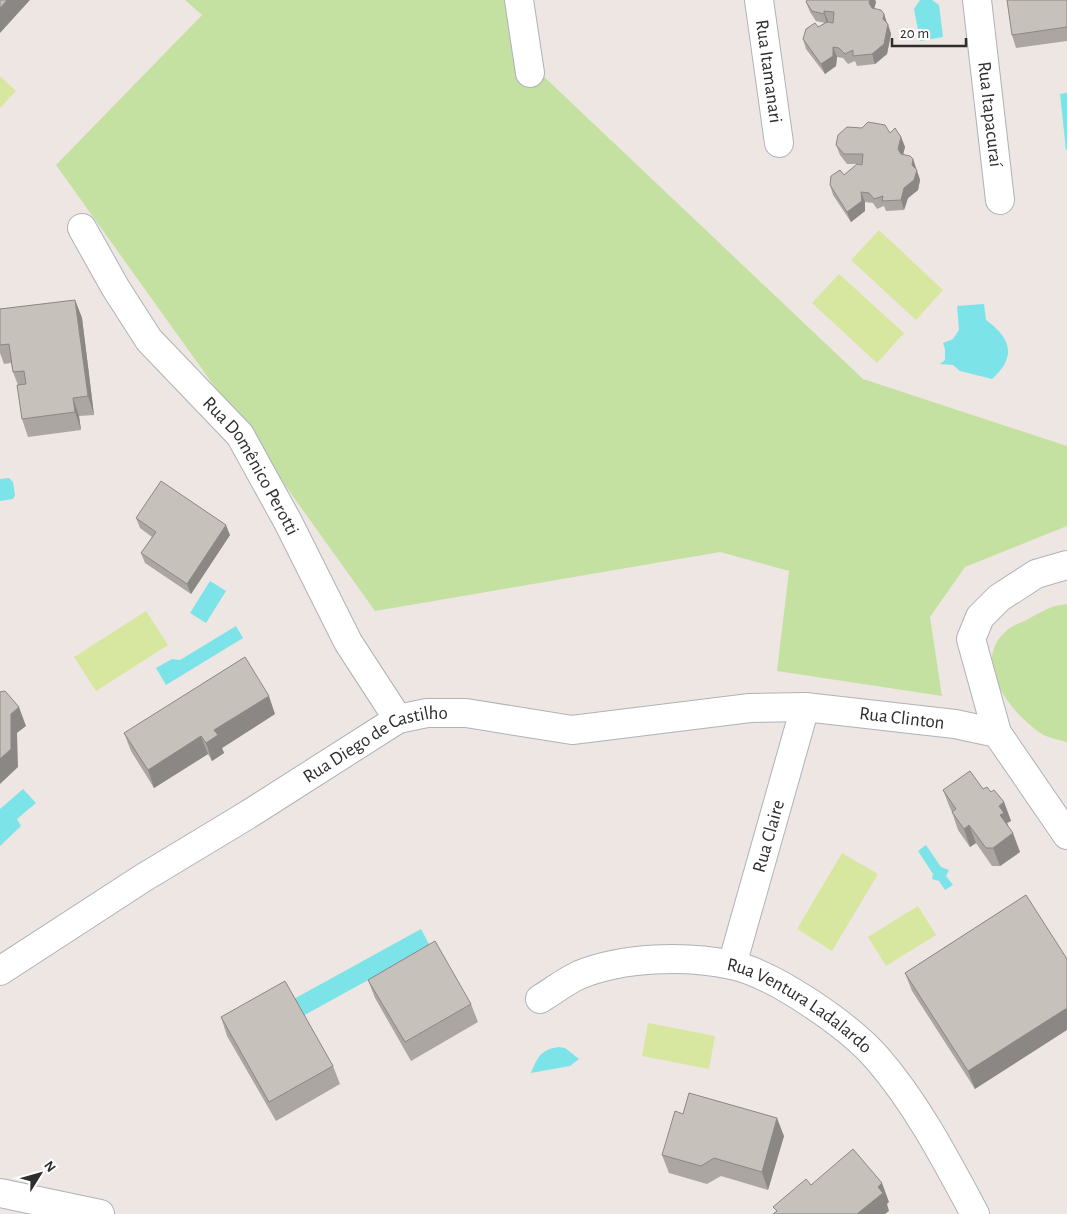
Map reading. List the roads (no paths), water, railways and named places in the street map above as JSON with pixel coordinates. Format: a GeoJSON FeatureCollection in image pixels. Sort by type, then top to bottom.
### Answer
{"type":"FeatureCollection","features":[{"type":"Feature","properties":{"kind":"street"},"geometry":{"type":"LineString","coordinates":[[519,0],[530,73]]}},
{"type":"Feature","properties":{"kind":"street","name":"Rua Itamanari"},"geometry":{"type":"LineString","coordinates":[[759,0],[779,143]]}},
{"type":"Feature","properties":{"kind":"street","name":"Rua Itapacuraí"},"geometry":{"type":"LineString","coordinates":[[977,0],[1000,200]]}},
{"type":"Feature","properties":{"kind":"street","name":"Rua Domênico Perotti"},"geometry":{"type":"LineString","coordinates":[[82,228],[115,287],[149,340],[240,435],[288,522],[348,642],[398,719]]}},
{"type":"Feature","properties":{"kind":"street"},"geometry":{"type":"LineString","coordinates":[[1067,565],[1036,574],[999,598],[980,617],[971,639],[997,733],[1067,835]]}},
{"type":"Feature","properties":{"kind":"street","name":"Rua Diego de Castilho"},"geometry":{"type":"LineString","coordinates":[[0,971],[142,878],[249,814],[398,719],[427,713],[466,713],[572,730],[740,709],[805,707]]}},
{"type":"Feature","properties":{"kind":"street","name":"Rua Clinton"},"geometry":{"type":"LineString","coordinates":[[805,707],[955,724],[997,733]]}},
{"type":"Feature","properties":{"kind":"street","name":"Rua Claire"},"geometry":{"type":"LineString","coordinates":[[732,965],[805,707]]}},
{"type":"Feature","properties":{"kind":"street","name":"Rua Ventura Ladalardo"},"geometry":{"type":"LineString","coordinates":[[540,999],[578,976],[645,959],[732,965],[789,990],[835,1021],[876,1057],[921,1119],[975,1214]]}},
{"type":"Feature","properties":{"kind":"street"},"geometry":{"type":"LineString","coordinates":[[0,1192],[100,1214]]}},
{"type":"Feature","properties":{"kind":"water"},"geometry":{"type":"Polygon","coordinates":[[[920,0],[932,0],[939,5],[943,37],[920,41],[914,9],[920,0]]]}},
{"type":"Feature","properties":{"kind":"water"},"geometry":{"type":"Polygon","coordinates":[[[1067,93],[1067,150],[1066,150],[1060,94],[1067,93]]]}},
{"type":"Feature","properties":{"kind":"water"},"geometry":{"type":"Polygon","coordinates":[[[984,304],[986,320],[1001,334],[1008,348],[1005,363],[992,379],[960,371],[953,365],[940,364],[945,360],[943,343],[953,339],[959,330],[957,306],[984,304]]]}},
{"type":"Feature","properties":{"kind":"water"},"geometry":{"type":"Polygon","coordinates":[[[9,478],[13,482],[15,495],[13,499],[0,501],[0,479],[9,478]]]}},
{"type":"Feature","properties":{"kind":"water"},"geometry":{"type":"Polygon","coordinates":[[[210,581],[226,591],[206,623],[190,613],[210,581]]]}},
{"type":"Feature","properties":{"kind":"water"},"geometry":{"type":"Polygon","coordinates":[[[236,626],[243,638],[166,685],[156,668],[172,659],[180,660],[236,626]]]}},
{"type":"Feature","properties":{"kind":"water"},"geometry":{"type":"Polygon","coordinates":[[[23,789],[36,803],[17,819],[21,826],[0,846],[0,809],[23,789]]]}},
{"type":"Feature","properties":{"kind":"water"},"geometry":{"type":"Polygon","coordinates":[[[926,845],[941,867],[949,870],[946,876],[953,885],[945,890],[939,881],[932,879],[933,874],[918,851],[926,845]]]}},
{"type":"Feature","properties":{"kind":"water"},"geometry":{"type":"Polygon","coordinates":[[[421,929],[430,946],[301,1017],[292,1000],[421,929]]]}},
{"type":"Feature","properties":{"kind":"water"},"geometry":{"type":"Polygon","coordinates":[[[559,1047],[565,1048],[579,1059],[570,1066],[531,1073],[540,1055],[548,1050],[559,1047]]]}}]}
